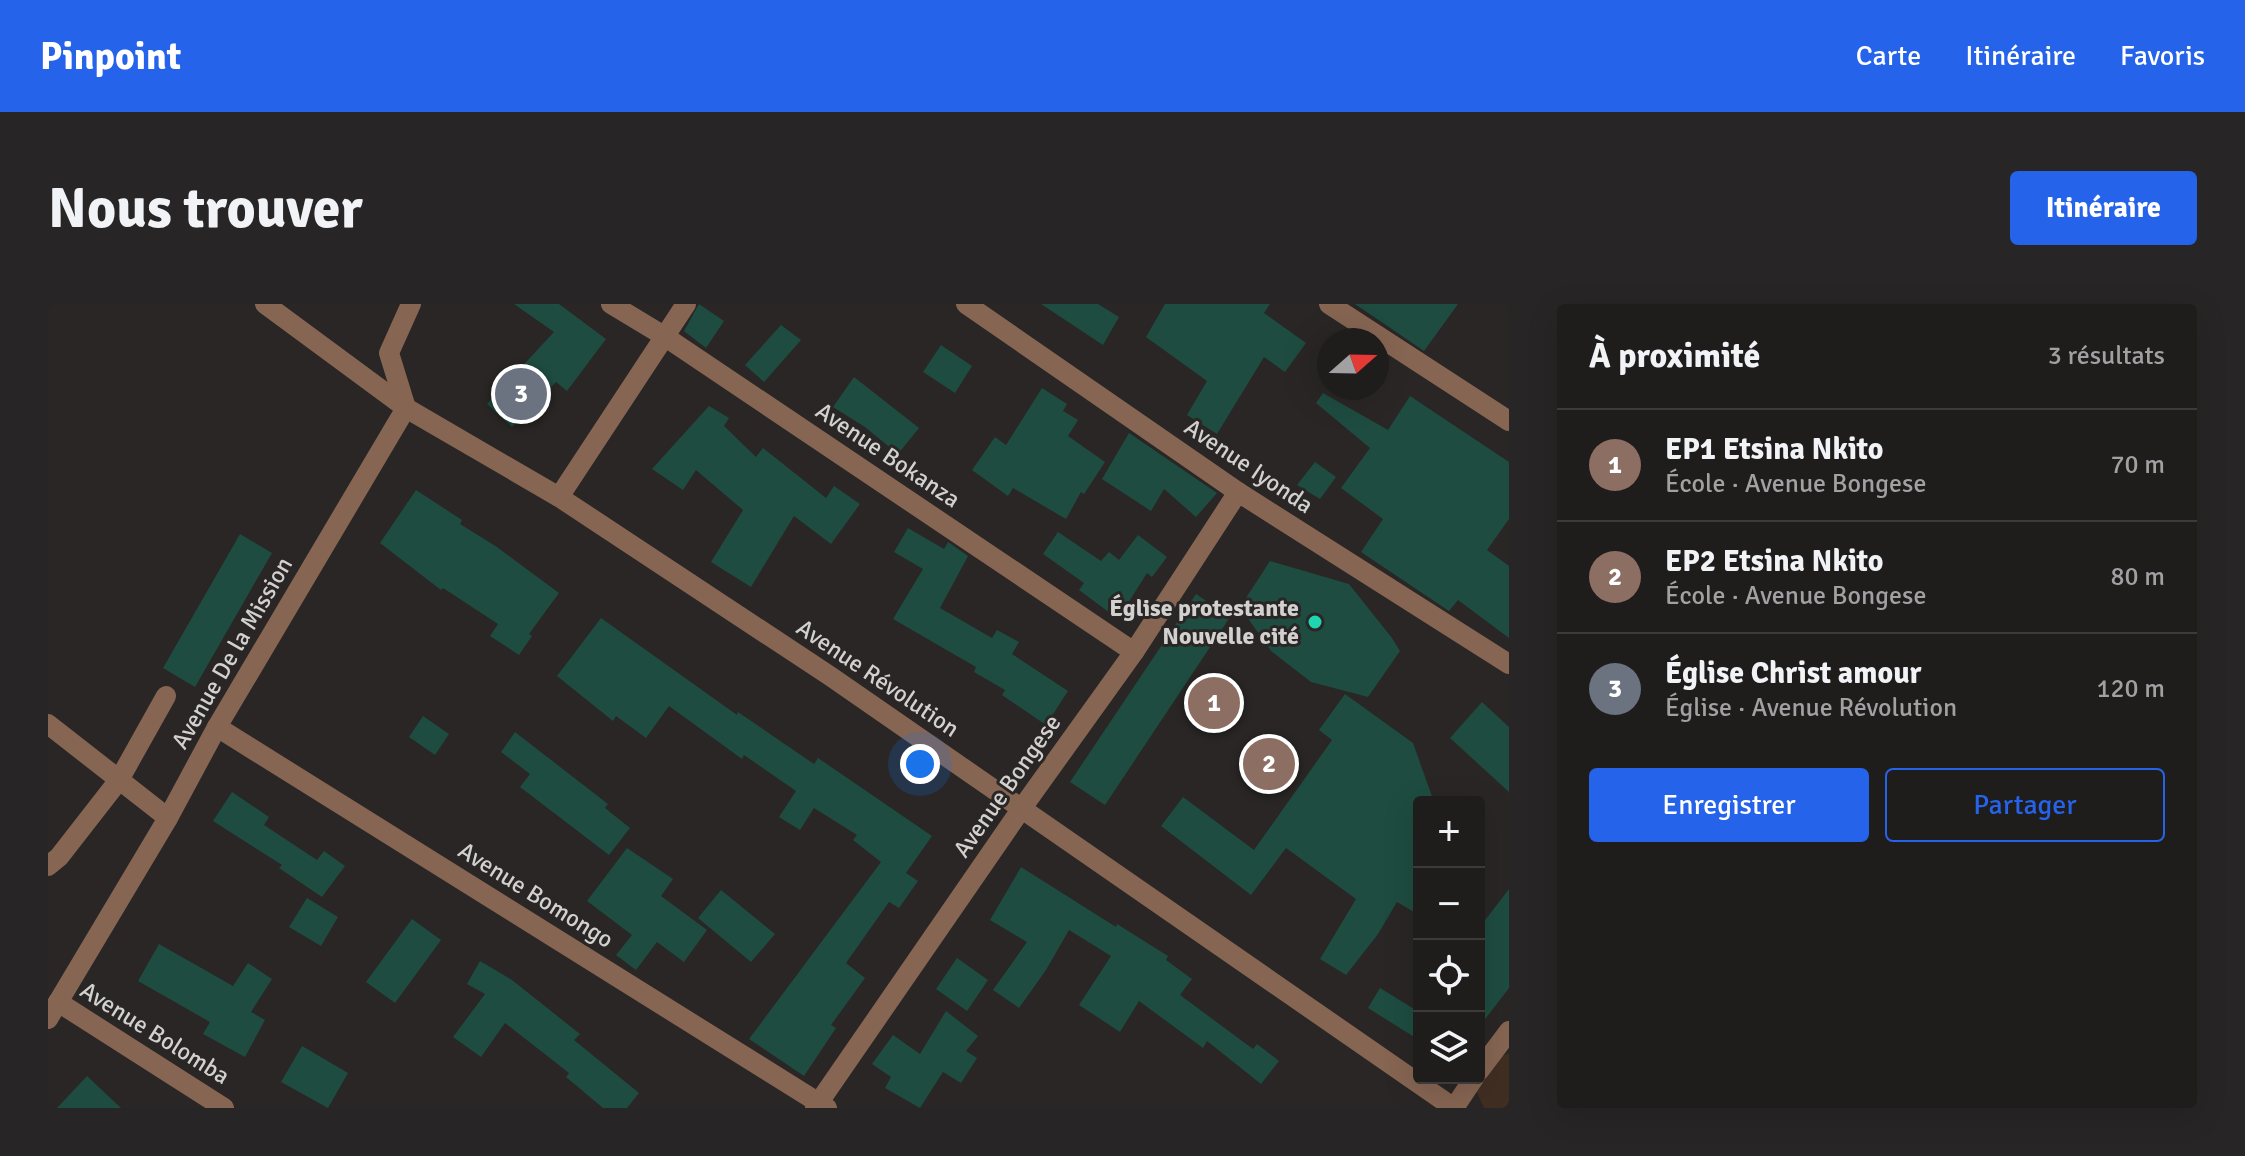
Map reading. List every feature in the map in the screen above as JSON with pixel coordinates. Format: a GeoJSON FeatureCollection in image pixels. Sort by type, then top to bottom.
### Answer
{"type":"FeatureCollection","features":[{"type":"Feature","properties":{"kind":"street","name":"Avenue Révolution"},"geometry":{"type":"LineString","coordinates":[[265,304],[406,408],[559,497],[830,676],[1454,1108]]}},
{"type":"Feature","properties":{"kind":"street"},"geometry":{"type":"LineString","coordinates":[[406,408],[389,353],[411,304]]}},
{"type":"Feature","properties":{"kind":"street","name":"Avenue Bokanza"},"geometry":{"type":"LineString","coordinates":[[611,304],[664,336],[1134,652]]}},
{"type":"Feature","properties":{"kind":"street"},"geometry":{"type":"LineString","coordinates":[[559,497],[686,304]]}},
{"type":"Feature","properties":{"kind":"street","name":"Avenue Iyonda"},"geometry":{"type":"LineString","coordinates":[[966,304],[1238,492],[1509,664]]}},
{"type":"Feature","properties":{"kind":"street"},"geometry":{"type":"LineString","coordinates":[[1329,304],[1509,421]]}},
{"type":"Feature","properties":{"kind":"street","name":"Avenue De la Mission"},"geometry":{"type":"LineString","coordinates":[[53,1011],[406,408]]}},
{"type":"Feature","properties":{"kind":"street","name":"Avenue Bongese"},"geometry":{"type":"LineString","coordinates":[[820,1106],[1022,808],[1134,652],[1238,492]]}},
{"type":"Feature","properties":{"kind":"street"},"geometry":{"type":"LineString","coordinates":[[48,866],[59,857],[119,780],[166,696]]}},
{"type":"Feature","properties":{"kind":"street"},"geometry":{"type":"LineString","coordinates":[[48,724],[168,818]]}},
{"type":"Feature","properties":{"kind":"street","name":"Avenue Bomongo"},"geometry":{"type":"LineString","coordinates":[[217,727],[820,1106]]}},
{"type":"Feature","properties":{"kind":"street","name":"Avenue Bolomba"},"geometry":{"type":"LineString","coordinates":[[53,1011],[224,1108]]}},
{"type":"Feature","properties":{"kind":"street"},"geometry":{"type":"LineString","coordinates":[[1485,1063],[1508,1030]]}},
{"type":"Feature","properties":{"kind":"street"},"geometry":{"type":"LineString","coordinates":[[1454,1108],[1470,1084]]}},
{"type":"Feature","properties":{"kind":"shaded area"},"geometry":{"type":"Polygon","coordinates":[[[1509,1053],[1509,1108],[1484,1108],[1474,1086],[1485,1084],[1485,1070],[1490,1062],[1509,1053]]]}},
{"type":"Feature","properties":{"kind":"building"},"geometry":{"type":"Polygon","coordinates":[[[514,304],[559,304],[606,339],[567,391],[556,382],[512,427],[487,404],[554,332],[514,304]]]}},
{"type":"Feature","properties":{"kind":"building"},"geometry":{"type":"Polygon","coordinates":[[[699,304],[724,321],[706,348],[684,331],[699,304]]]}},
{"type":"Feature","properties":{"kind":"building"},"geometry":{"type":"Polygon","coordinates":[[[1041,304],[1098,304],[1119,317],[1103,345],[1041,304]]]}},
{"type":"Feature","properties":{"kind":"building"},"geometry":{"type":"Polygon","coordinates":[[[1165,304],[1270,304],[1264,313],[1306,343],[1285,372],[1264,357],[1217,434],[1187,415],[1207,381],[1146,337],[1165,304]]]}},
{"type":"Feature","properties":{"kind":"building"},"geometry":{"type":"Polygon","coordinates":[[[1355,304],[1458,304],[1424,351],[1355,304]]]}},
{"type":"Feature","properties":{"kind":"building"},"geometry":{"type":"Polygon","coordinates":[[[781,325],[801,340],[764,382],[745,365],[781,325]]]}},
{"type":"Feature","properties":{"kind":"building"},"geometry":{"type":"Polygon","coordinates":[[[941,345],[972,366],[955,393],[923,372],[941,345]]]}},
{"type":"Feature","properties":{"kind":"building"},"geometry":{"type":"Polygon","coordinates":[[[854,377],[919,428],[898,454],[865,427],[833,407],[854,377]]]}},
{"type":"Feature","properties":{"kind":"building"},"geometry":{"type":"Polygon","coordinates":[[[1042,388],[1067,404],[1063,411],[1078,420],[1068,436],[1105,462],[1084,494],[1081,492],[1066,519],[1013,488],[1008,496],[972,470],[995,437],[1006,445],[1042,388]]]}},
{"type":"Feature","properties":{"kind":"building"},"geometry":{"type":"Polygon","coordinates":[[[1410,396],[1509,462],[1509,519],[1487,550],[1509,566],[1509,638],[1458,600],[1449,611],[1361,552],[1383,519],[1341,488],[1370,448],[1316,403],[1318,400],[1335,400],[1388,430],[1410,396]]]}},
{"type":"Feature","properties":{"kind":"building"},"geometry":{"type":"Polygon","coordinates":[[[709,406],[729,418],[724,426],[756,457],[763,448],[826,498],[834,486],[860,504],[831,544],[794,516],[751,587],[711,562],[743,510],[696,470],[683,490],[652,469],[709,406]]]}},
{"type":"Feature","properties":{"kind":"building"},"geometry":{"type":"Polygon","coordinates":[[[1129,433],[1217,493],[1196,517],[1164,489],[1151,511],[1102,479],[1129,433]]]}},
{"type":"Feature","properties":{"kind":"building"},"geometry":{"type":"Polygon","coordinates":[[[1315,462],[1336,477],[1320,499],[1297,485],[1315,462]]]}},
{"type":"Feature","properties":{"kind":"building"},"geometry":{"type":"Polygon","coordinates":[[[416,490],[462,520],[460,524],[559,593],[529,634],[532,636],[519,655],[490,636],[498,624],[443,588],[441,590],[380,543],[416,490]]]}},
{"type":"Feature","properties":{"kind":"building"},"geometry":{"type":"Polygon","coordinates":[[[908,528],[944,549],[948,542],[968,556],[940,608],[992,638],[997,630],[1019,642],[1012,654],[1068,691],[1046,725],[1002,695],[1005,690],[974,672],[976,667],[893,619],[923,569],[894,552],[908,528]]]}},
{"type":"Feature","properties":{"kind":"building"},"geometry":{"type":"Polygon","coordinates":[[[1058,532],[1101,561],[1109,552],[1119,560],[1138,535],[1167,557],[1152,577],[1147,573],[1118,619],[1079,590],[1084,583],[1043,554],[1058,532]]]}},
{"type":"Feature","properties":{"kind":"building"},"geometry":{"type":"Polygon","coordinates":[[[240,534],[272,553],[195,687],[163,668],[240,534]]]}},
{"type":"Feature","properties":{"kind":"building","name":"Église protestante Nouvelle cité"},"geometry":{"type":"Polygon","coordinates":[[[1270,561],[1349,584],[1392,638],[1400,651],[1368,697],[1311,682],[1271,651],[1240,607],[1270,561]]]}},
{"type":"Feature","properties":{"kind":"building"},"geometry":{"type":"Polygon","coordinates":[[[1196,594],[1230,617],[1105,805],[1070,782],[1196,594]]]}},
{"type":"Feature","properties":{"kind":"building"},"geometry":{"type":"Polygon","coordinates":[[[601,618],[737,715],[738,712],[814,764],[818,758],[932,836],[906,873],[918,881],[899,908],[889,902],[846,963],[865,978],[831,1025],[836,1028],[804,1076],[749,1039],[881,862],[853,840],[857,835],[814,808],[800,830],[779,817],[796,791],[744,755],[742,759],[669,706],[646,738],[616,716],[613,721],[557,676],[601,618]]]}},
{"type":"Feature","properties":{"kind":"building"},"geometry":{"type":"Polygon","coordinates":[[[1345,694],[1413,743],[1432,796],[1413,796],[1413,911],[1397,902],[1378,934],[1346,975],[1320,959],[1356,899],[1286,848],[1251,895],[1161,826],[1183,797],[1254,850],[1332,740],[1319,730],[1345,694]]]}},
{"type":"Feature","properties":{"kind":"building"},"geometry":{"type":"Polygon","coordinates":[[[1482,702],[1509,727],[1509,792],[1450,738],[1482,702]]]}},
{"type":"Feature","properties":{"kind":"building"},"geometry":{"type":"Polygon","coordinates":[[[423,716],[449,734],[435,755],[409,737],[423,716]]]}},
{"type":"Feature","properties":{"kind":"building"},"geometry":{"type":"Polygon","coordinates":[[[515,732],[608,804],[605,808],[630,828],[609,855],[520,787],[530,774],[501,752],[515,732]]]}},
{"type":"Feature","properties":{"kind":"building"},"geometry":{"type":"Polygon","coordinates":[[[232,792],[269,817],[264,825],[317,860],[324,851],[345,866],[322,897],[279,868],[282,865],[213,821],[232,792]]]}},
{"type":"Feature","properties":{"kind":"building"},"geometry":{"type":"Polygon","coordinates":[[[627,848],[673,879],[661,896],[707,930],[684,962],[657,942],[636,970],[616,955],[632,935],[587,901],[627,848]]]}},
{"type":"Feature","properties":{"kind":"building"},"geometry":{"type":"Polygon","coordinates":[[[1021,867],[1168,956],[1166,960],[1192,979],[1180,995],[1253,1049],[1257,1044],[1279,1061],[1261,1084],[1207,1041],[1203,1048],[1139,1001],[1120,1032],[1079,1005],[1111,956],[1069,930],[1019,1008],[993,990],[1027,942],[990,920],[1021,867]]]}},
{"type":"Feature","properties":{"kind":"building"},"geometry":{"type":"Polygon","coordinates":[[[1509,889],[1509,988],[1485,1019],[1485,940],[1485,920],[1509,889]]]}},
{"type":"Feature","properties":{"kind":"building"},"geometry":{"type":"Polygon","coordinates":[[[721,890],[775,934],[751,962],[698,918],[721,890]]]}},
{"type":"Feature","properties":{"kind":"building"},"geometry":{"type":"Polygon","coordinates":[[[307,898],[338,917],[321,946],[289,927],[307,898]]]}},
{"type":"Feature","properties":{"kind":"building"},"geometry":{"type":"Polygon","coordinates":[[[412,919],[441,940],[395,1003],[366,982],[412,919]]]}},
{"type":"Feature","properties":{"kind":"building"},"geometry":{"type":"Polygon","coordinates":[[[159,944],[233,986],[248,963],[272,979],[251,1012],[265,1020],[245,1057],[203,1034],[210,1022],[138,981],[159,944]]]}},
{"type":"Feature","properties":{"kind":"building"},"geometry":{"type":"Polygon","coordinates":[[[957,958],[988,980],[967,1011],[936,989],[957,958]]]}},
{"type":"Feature","properties":{"kind":"building"},"geometry":{"type":"Polygon","coordinates":[[[480,961],[512,980],[580,1034],[574,1040],[639,1093],[627,1108],[603,1108],[566,1077],[569,1073],[505,1023],[481,1057],[453,1037],[485,994],[467,984],[480,961]]]}},
{"type":"Feature","properties":{"kind":"building"},"geometry":{"type":"Polygon","coordinates":[[[1380,988],[1413,1008],[1413,1036],[1368,1008],[1380,988]]]}},
{"type":"Feature","properties":{"kind":"building"},"geometry":{"type":"Polygon","coordinates":[[[946,1011],[978,1036],[966,1051],[977,1058],[961,1083],[943,1072],[920,1108],[885,1088],[891,1077],[872,1064],[893,1035],[920,1054],[946,1011]]]}},
{"type":"Feature","properties":{"kind":"building"},"geometry":{"type":"Polygon","coordinates":[[[302,1046],[348,1073],[328,1108],[281,1082],[302,1046]]]}},
{"type":"Feature","properties":{"kind":"building"},"geometry":{"type":"Polygon","coordinates":[[[87,1076],[121,1108],[57,1108],[87,1076]]]}},
{"type":"Feature","properties":{"kind":"place","name":"Église Christ amour"},"geometry":{"type":"Point","coordinates":[521,394]}},
{"type":"Feature","properties":{"kind":"place","name":"Église protestante Nouvelle cité"},"geometry":{"type":"Point","coordinates":[1315,622]}},
{"type":"Feature","properties":{"kind":"place","name":"EP1 Etsina Nkito"},"geometry":{"type":"Point","coordinates":[1214,703]}},
{"type":"Feature","properties":{"kind":"place","name":"EP2 Etsina Nkito"},"geometry":{"type":"Point","coordinates":[1269,764]}}]}
